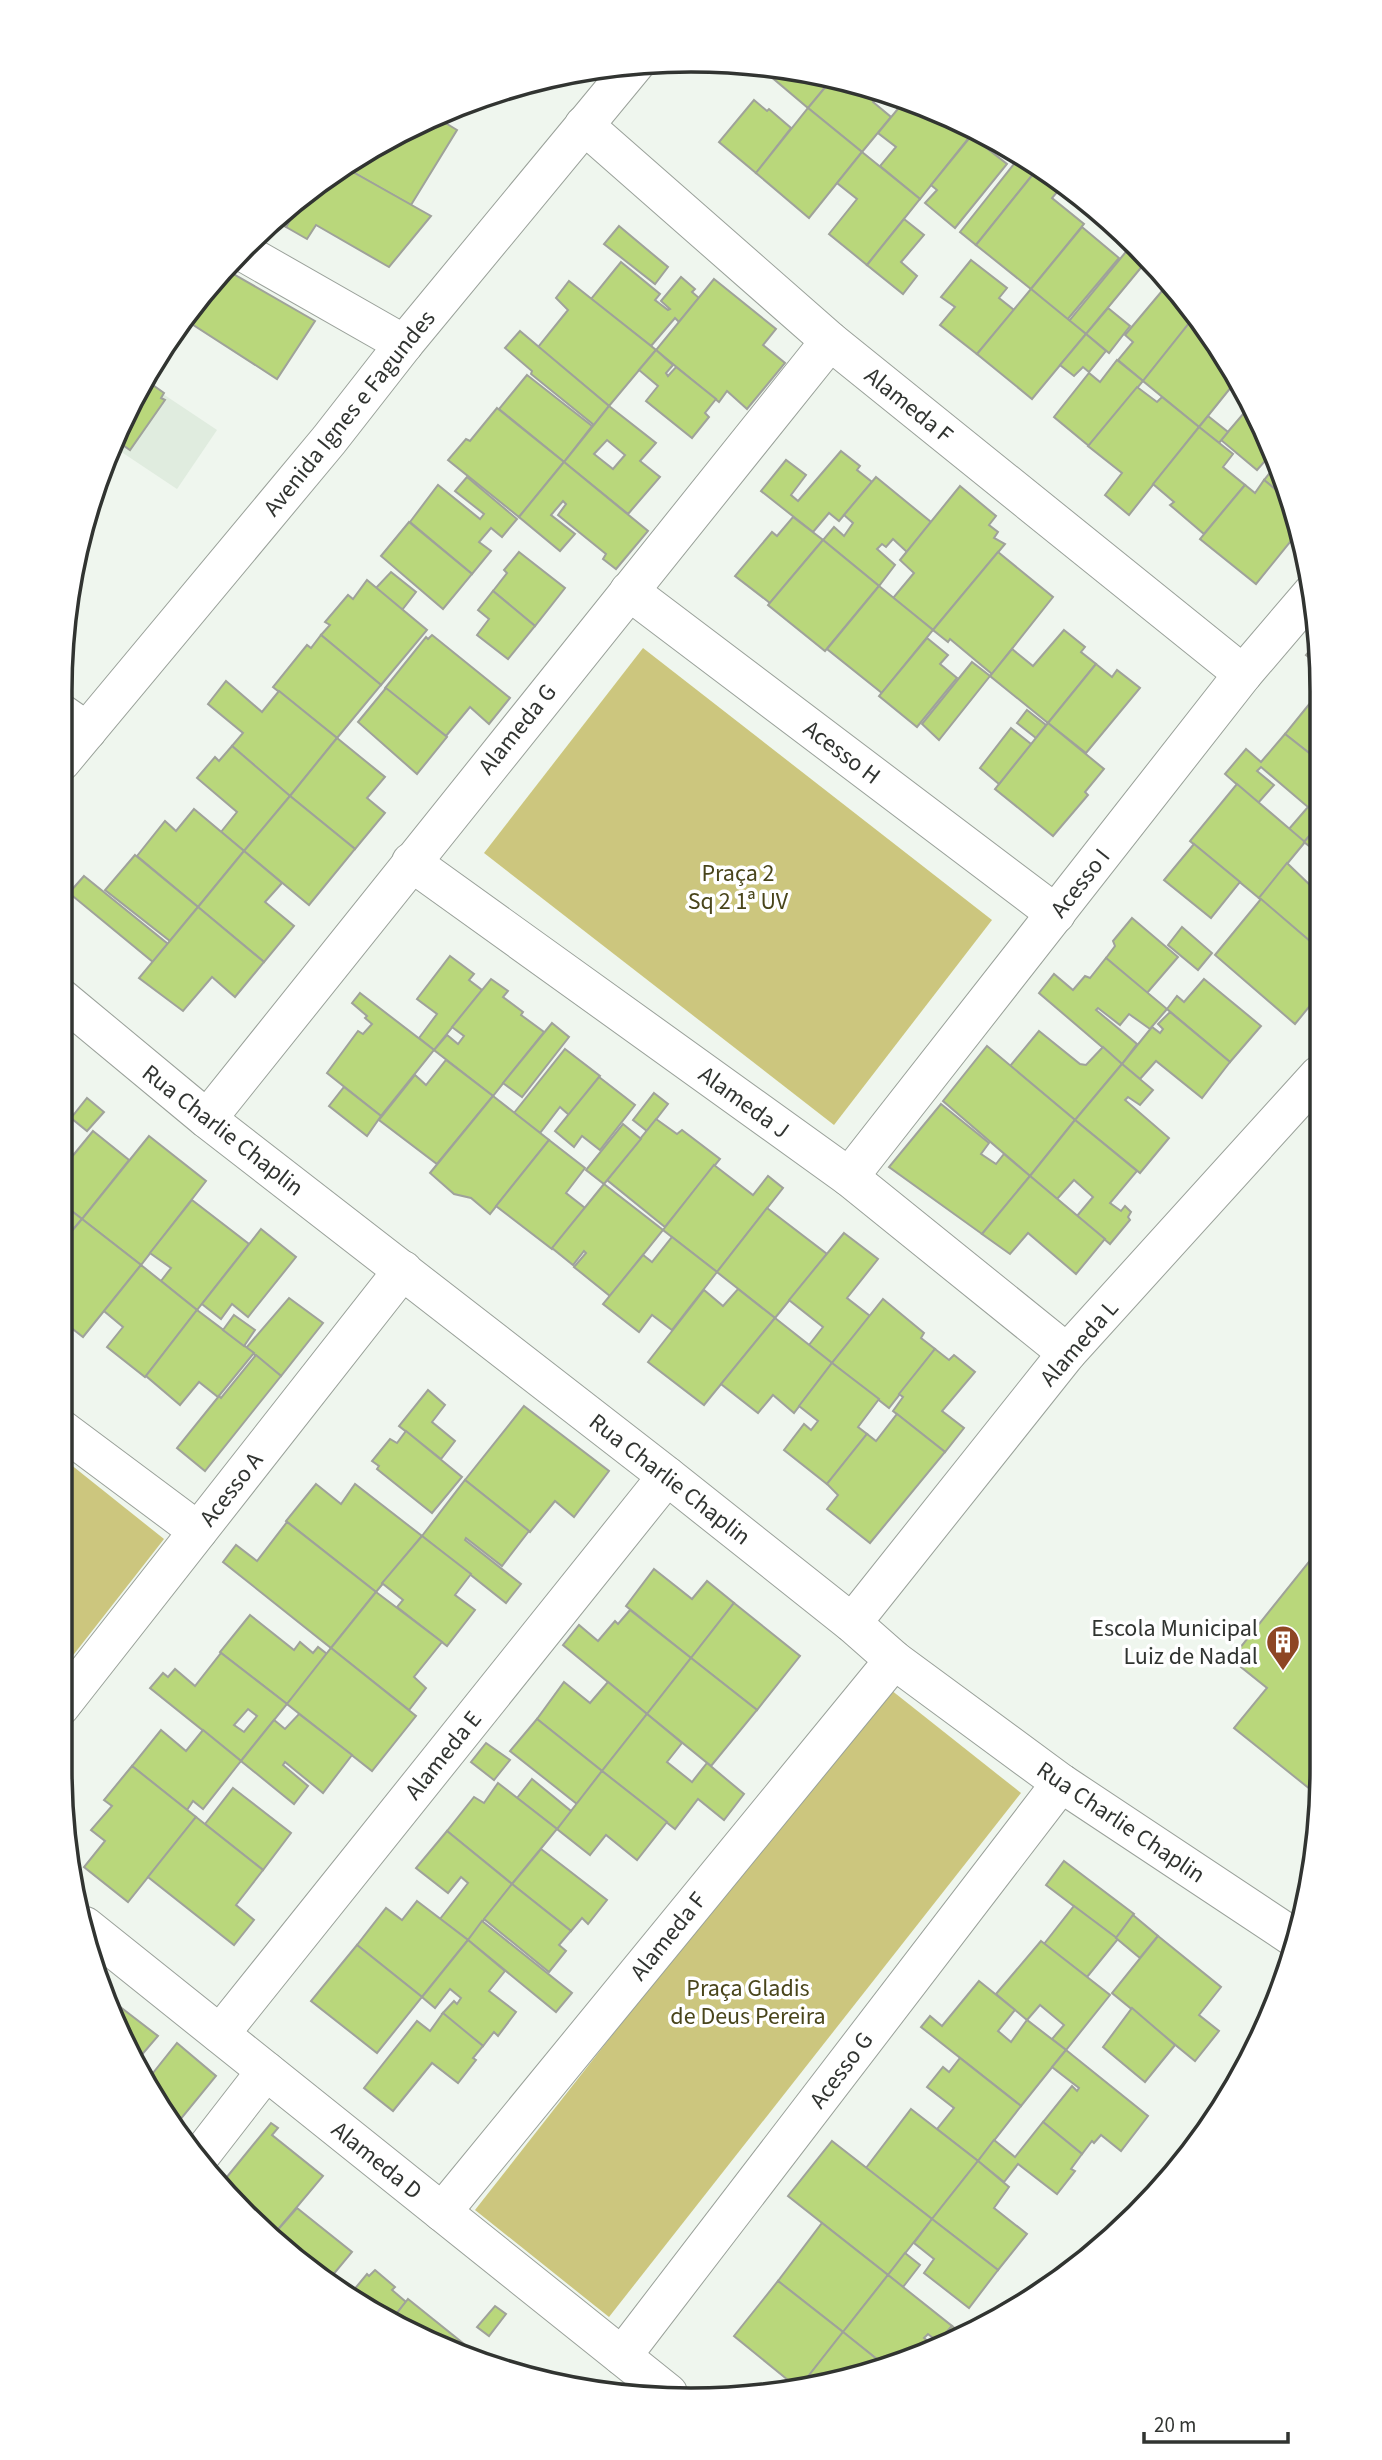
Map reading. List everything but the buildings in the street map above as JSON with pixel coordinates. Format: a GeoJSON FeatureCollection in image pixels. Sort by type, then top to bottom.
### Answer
{"type":"FeatureCollection","features":[{"type":"Feature","properties":{"kind":"street","name":"Avenida Ignes e Fagundes"},"geometry":{"type":"LineString","coordinates":[[74,722],[329,440],[404,344],[626,75]]}},
{"type":"Feature","properties":{"kind":"street","name":"Alameda F"},"geometry":{"type":"LineString","coordinates":[[584,125],[830,341],[1243,674]]}},
{"type":"Feature","properties":{"kind":"street"},"geometry":{"type":"LineString","coordinates":[[250,256],[404,344]]}},
{"type":"Feature","properties":{"kind":"street","name":"Alameda G"},"geometry":{"type":"LineString","coordinates":[[207,1119],[830,341]]}},
{"type":"Feature","properties":{"kind":"street","name":"Acesso H"},"geometry":{"type":"LineString","coordinates":[[629,591],[1056,914]]}},
{"type":"Feature","properties":{"kind":"street","name":"Acesso I"},"geometry":{"type":"LineString","coordinates":[[849,1178],[1243,674],[1304,603]]}},
{"type":"Feature","properties":{"kind":"street","name":"Alameda J"},"geometry":{"type":"LineString","coordinates":[[411,862],[849,1178],[1067,1353]]}},
{"type":"Feature","properties":{"kind":"street","name":"Rua Charlie Chaplin"},"geometry":{"type":"LineString","coordinates":[[72,1007],[207,1119],[667,1476],[852,1623],[894,1660],[1061,1783],[1288,1933]]}},
{"type":"Feature","properties":{"kind":"street","name":"Alameda L"},"geometry":{"type":"LineString","coordinates":[[852,1623],[1067,1353],[1310,1085]]}},
{"type":"Feature","properties":{"kind":"street","name":"Acesso A"},"geometry":{"type":"LineString","coordinates":[[72,1692],[403,1270]]}},
{"type":"Feature","properties":{"kind":"street"},"geometry":{"type":"LineString","coordinates":[[72,1437],[198,1531]]}},
{"type":"Feature","properties":{"kind":"street","name":"Alameda E"},"geometry":{"type":"LineString","coordinates":[[219,2034],[667,1476]]}},
{"type":"Feature","properties":{"kind":"street","name":"Alameda F"},"geometry":{"type":"LineString","coordinates":[[442,2212],[894,1660]]}},
{"type":"Feature","properties":{"kind":"street","name":"Acesso G"},"geometry":{"type":"LineString","coordinates":[[622,2356],[1061,1783]]}},
{"type":"Feature","properties":{"kind":"street","name":"Alameda D"},"geometry":{"type":"LineString","coordinates":[[94,1934],[661,2387]]}},
{"type":"Feature","properties":{"kind":"street"},"geometry":{"type":"LineString","coordinates":[[204,2151],[266,2071]]}},
{"type":"Feature","properties":{"kind":"shaded area"},"geometry":{"type":"Polygon","coordinates":[[[152,387],[217,430],[177,489],[120,451],[152,387]]]}},
{"type":"Feature","properties":{"kind":"green space","name":"Praça 2 Sq 2 1ª UV"},"geometry":{"type":"Polygon","coordinates":[[[643,648],[992,920],[834,1125],[484,853],[643,648]]]}},
{"type":"Feature","properties":{"kind":"green space"},"geometry":{"type":"Polygon","coordinates":[[[72,1466],[164,1539],[72,1657],[72,1466]]]}},
{"type":"Feature","properties":{"kind":"green space","name":"Praça Gladis de Deus Pereira"},"geometry":{"type":"Polygon","coordinates":[[[886,1686],[1021,1793],[609,2317],[475,2210],[886,1686]]]}},
{"type":"Feature","properties":{"kind":"place","name":"Escola Municipal Luiz de Nadal"},"geometry":{"type":"Point","coordinates":[1283,1672]}}]}
